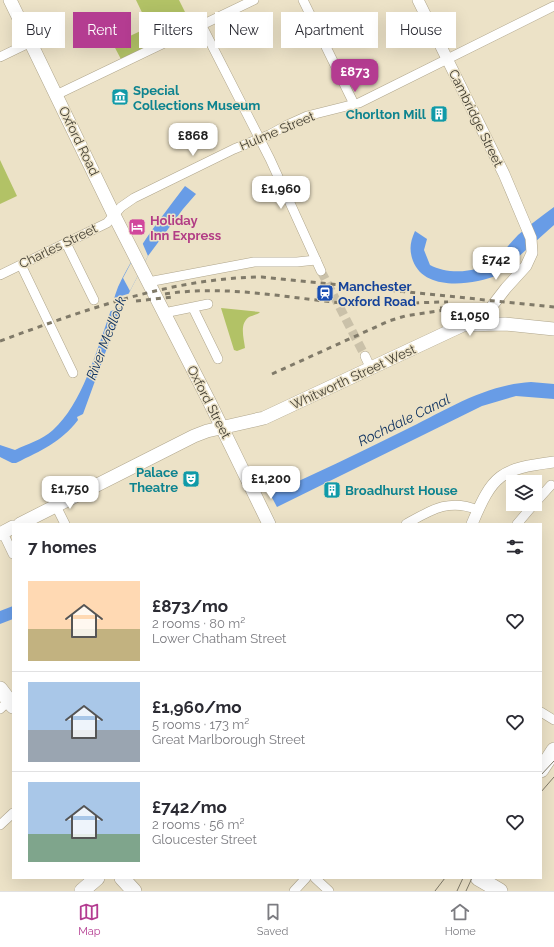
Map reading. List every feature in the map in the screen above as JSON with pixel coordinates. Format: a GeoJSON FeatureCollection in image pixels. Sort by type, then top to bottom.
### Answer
{"type":"FeatureCollection","features":[{"type":"Feature","properties":{"kind":"main road","name":"Oxford Road"},"geometry":{"type":"LineString","coordinates":[[10,0],[16,12]]}},
{"type":"Feature","properties":{"kind":"main road","name":"Oxford Road"},"geometry":{"type":"LineString","coordinates":[[34,48],[145,277]]}},
{"type":"Feature","properties":{"kind":"main road","name":"Oxford Street"},"geometry":{"type":"LineString","coordinates":[[145,277],[223,428],[269,523]]}},
{"type":"Feature","properties":{"kind":"main road","name":"Whitworth Street West"},"geometry":{"type":"LineString","coordinates":[[22,523],[194,436],[207,431],[264,418],[463,325],[479,324],[554,328]]}},
{"type":"Feature","properties":{"kind":"main road"},"geometry":{"type":"LineString","coordinates":[[542,768],[554,750]]}},
{"type":"Feature","properties":{"kind":"main road"},"geometry":{"type":"LineString","coordinates":[[82,891],[96,879]]}},
{"type":"Feature","properties":{"kind":"main road"},"geometry":{"type":"LineString","coordinates":[[123,879],[134,891]]}},
{"type":"Feature","properties":{"kind":"main road"},"geometry":{"type":"LineString","coordinates":[[480,879],[500,891]]}},
{"type":"Feature","properties":{"kind":"street"},"geometry":{"type":"LineString","coordinates":[[207,24],[254,0]]}},
{"type":"Feature","properties":{"kind":"street"},"geometry":{"type":"LineString","coordinates":[[303,0],[354,104]]}},
{"type":"Feature","properties":{"kind":"street","name":"Cambridge Street"},"geometry":{"type":"LineString","coordinates":[[418,0],[527,225],[531,242],[532,253],[526,266],[506,288],[479,324]]}},
{"type":"Feature","properties":{"kind":"street","name":"Hulme Street"},"geometry":{"type":"LineString","coordinates":[[114,215],[121,207],[134,198],[234,149],[259,140],[286,125],[307,116],[354,104],[554,6]]}},
{"type":"Feature","properties":{"kind":"street"},"geometry":{"type":"LineString","coordinates":[[207,36],[270,159],[321,271]]}},
{"type":"Feature","properties":{"kind":"street"},"geometry":{"type":"LineString","coordinates":[[0,57],[19,48]]}},
{"type":"Feature","properties":{"kind":"street"},"geometry":{"type":"LineString","coordinates":[[56,95],[155,48]]}},
{"type":"Feature","properties":{"kind":"street","name":"Charles Street"},"geometry":{"type":"LineString","coordinates":[[0,275],[107,222],[114,215]]}},
{"type":"Feature","properties":{"kind":"street"},"geometry":{"type":"LineString","coordinates":[[66,243],[94,300]]}},
{"type":"Feature","properties":{"kind":"street"},"geometry":{"type":"LineString","coordinates":[[145,277],[254,262],[297,262],[316,260]]}},
{"type":"Feature","properties":{"kind":"street"},"geometry":{"type":"LineString","coordinates":[[21,265],[73,373]]}},
{"type":"Feature","properties":{"kind":"street"},"geometry":{"type":"LineString","coordinates":[[164,313],[208,304]]}},
{"type":"Feature","properties":{"kind":"street"},"geometry":{"type":"LineString","coordinates":[[193,308],[218,359]]}},
{"type":"Feature","properties":{"kind":"street"},"geometry":{"type":"LineString","coordinates":[[365,356],[371,369]]}},
{"type":"Feature","properties":{"kind":"street"},"geometry":{"type":"LineString","coordinates":[[472,523],[491,485],[501,476],[522,467],[554,462]]}},
{"type":"Feature","properties":{"kind":"street"},"geometry":{"type":"LineString","coordinates":[[542,496],[551,485]]}},
{"type":"Feature","properties":{"kind":"street"},"geometry":{"type":"LineString","coordinates":[[409,523],[448,504],[463,505],[478,510]]}},
{"type":"Feature","properties":{"kind":"street"},"geometry":{"type":"LineString","coordinates":[[56,506],[64,523]]}},
{"type":"Feature","properties":{"kind":"street"},"geometry":{"type":"LineString","coordinates":[[518,523],[529,511]]}},
{"type":"Feature","properties":{"kind":"street"},"geometry":{"type":"LineString","coordinates":[[5,531],[12,551]]}},
{"type":"Feature","properties":{"kind":"street"},"geometry":{"type":"LineString","coordinates":[[542,713],[554,720]]}},
{"type":"Feature","properties":{"kind":"street"},"geometry":{"type":"LineString","coordinates":[[0,825],[12,814]]}},
{"type":"Feature","properties":{"kind":"street"},"geometry":{"type":"LineString","coordinates":[[294,891],[305,879]]}},
{"type":"Feature","properties":{"kind":"street"},"geometry":{"type":"LineString","coordinates":[[316,879],[329,891]]}},
{"type":"Feature","properties":{"kind":"green space"},"geometry":{"type":"Polygon","coordinates":[[[136,0],[179,0],[185,12],[142,12],[136,0]]]}},
{"type":"Feature","properties":{"kind":"green space"},"geometry":{"type":"Polygon","coordinates":[[[139,32],[139,48],[155,48],[123,63],[115,48],[131,48],[131,36],[139,32]]]}},
{"type":"Feature","properties":{"kind":"green space"},"geometry":{"type":"Polygon","coordinates":[[[0,160],[17,196],[0,204],[0,160]]]}},
{"type":"Feature","properties":{"kind":"green space"},"geometry":{"type":"Polygon","coordinates":[[[221,308],[260,312],[249,317],[244,323],[243,331],[245,348],[237,351],[234,350],[221,308]]]}},
{"type":"Feature","properties":{"kind":"water","name":"River Medlock"},"geometry":{"type":"Polygon","coordinates":[[[185,186],[196,194],[148,256],[130,291],[119,315],[83,414],[77,417],[78,420],[64,435],[34,454],[16,463],[12,463],[0,457],[0,445],[15,450],[39,439],[53,430],[72,406],[87,377],[118,287],[125,273],[149,235],[185,186]]]}},
{"type":"Feature","properties":{"kind":"water"},"geometry":{"type":"Polygon","coordinates":[[[554,207],[554,225],[498,275],[488,279],[463,283],[439,282],[428,278],[419,271],[413,261],[411,246],[415,231],[427,239],[424,250],[430,265],[445,270],[454,271],[480,268],[495,260],[518,235],[554,207]]]}},
{"type":"Feature","properties":{"kind":"water"},"geometry":{"type":"Polygon","coordinates":[[[531,382],[554,384],[554,399],[516,396],[482,406],[277,507],[270,494],[304,479],[465,400],[497,388],[531,382]]]}},
{"type":"Feature","properties":{"kind":"water"},"geometry":{"type":"Polygon","coordinates":[[[12,606],[12,619],[0,624],[0,611],[12,606]]]}},
{"type":"Feature","properties":{"kind":"pier"},"geometry":{"type":"Polygon","coordinates":[[[142,242],[148,256],[130,291],[123,278],[142,242]]]}},
{"type":"Feature","properties":{"kind":"pier"},"geometry":{"type":"Polygon","coordinates":[[[131,293],[124,307],[108,312],[111,299],[131,293]]]}},
{"type":"Feature","properties":{"kind":"tunnel"},"geometry":{"type":"LineString","coordinates":[[321,271],[365,356]]}},
{"type":"Feature","properties":{"kind":"tram line"},"geometry":{"type":"LineString","coordinates":[[542,774],[554,761]]}},
{"type":"Feature","properties":{"kind":"tram line"},"geometry":{"type":"LineString","coordinates":[[542,791],[554,777]]}},
{"type":"Feature","properties":{"kind":"tram line"},"geometry":{"type":"LineString","coordinates":[[435,891],[444,879]]}},
{"type":"Feature","properties":{"kind":"tram line"},"geometry":{"type":"LineString","coordinates":[[457,891],[463,879]]}},
{"type":"Feature","properties":{"kind":"tram line"},"geometry":{"type":"LineString","coordinates":[[466,891],[472,879]]}},
{"type":"Feature","properties":{"kind":"railway"},"geometry":{"type":"LineString","coordinates":[[0,341],[96,307],[129,298],[195,283],[228,279],[262,277],[554,307]]}},
{"type":"Feature","properties":{"kind":"railway"},"geometry":{"type":"LineString","coordinates":[[165,294],[189,291],[236,291],[354,304],[448,302]]}},
{"type":"Feature","properties":{"kind":"railway"},"geometry":{"type":"LineString","coordinates":[[136,301],[172,297]]}},
{"type":"Feature","properties":{"kind":"railway"},"geometry":{"type":"LineString","coordinates":[[440,308],[500,307]]}},
{"type":"Feature","properties":{"kind":"railway"},"geometry":{"type":"LineString","coordinates":[[272,374],[389,321],[405,316],[445,310]]}},
{"type":"Feature","properties":{"kind":"place","name":"Special Collections Museum"},"geometry":{"type":"Point","coordinates":[120,97]}},
{"type":"Feature","properties":{"kind":"place","name":"Chorlton Mill"},"geometry":{"type":"Point","coordinates":[439,114]}},
{"type":"Feature","properties":{"kind":"place","name":"Holiday Inn Express"},"geometry":{"type":"Point","coordinates":[137,227]}},
{"type":"Feature","properties":{"kind":"place","name":"Manchester Oxford Road"},"geometry":{"type":"Point","coordinates":[325,293]}},
{"type":"Feature","properties":{"kind":"place","name":"Palace Theatre"},"geometry":{"type":"Point","coordinates":[191,479]}},
{"type":"Feature","properties":{"kind":"place","name":"Broadhurst House"},"geometry":{"type":"Point","coordinates":[332,490]}},
{"type":"Feature","properties":{"kind":"water label","name":"Rochdale Canal"},"geometry":{"type":"Point","coordinates":[404,420]}}]}
